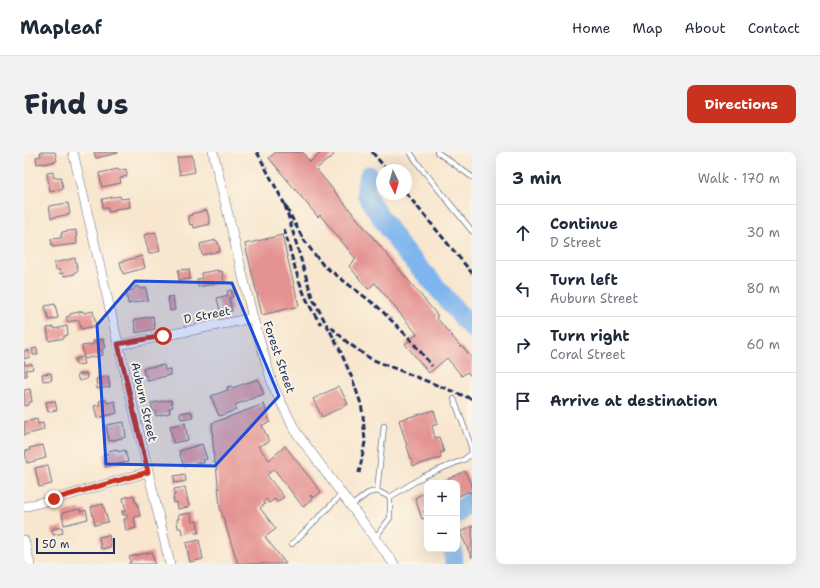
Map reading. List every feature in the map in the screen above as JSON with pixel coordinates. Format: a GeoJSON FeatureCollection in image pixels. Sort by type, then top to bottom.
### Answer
{"type":"FeatureCollection","features":[{"type":"Feature","properties":{"kind":"street","name":"Auburn Street"},"geometry":{"type":"LineString","coordinates":[[73,152],[170,564]]}},
{"type":"Feature","properties":{"kind":"street","name":"Forest Street"},"geometry":{"type":"LineString","coordinates":[[214,152],[253,318],[273,386],[296,432],[351,506],[389,562]]}},
{"type":"Feature","properties":{"kind":"street","name":"D Street"},"geometry":{"type":"LineString","coordinates":[[118,344],[253,318]]}},
{"type":"Feature","properties":{"kind":"street"},"geometry":{"type":"LineString","coordinates":[[24,507],[148,472]]}},
{"type":"Feature","properties":{"kind":"street"},"geometry":{"type":"LineString","coordinates":[[24,540],[30,564]]}},
{"type":"Feature","properties":{"kind":"lane"},"geometry":{"type":"LineString","coordinates":[[410,152],[472,231]]}},
{"type":"Feature","properties":{"kind":"lane"},"geometry":{"type":"LineString","coordinates":[[437,152],[472,177]]}},
{"type":"Feature","properties":{"kind":"lane"},"geometry":{"type":"LineString","coordinates":[[390,497],[424,476],[465,459],[472,453],[471,446],[454,399]]}},
{"type":"Feature","properties":{"kind":"lane"},"geometry":{"type":"LineString","coordinates":[[377,491],[384,426]]}},
{"type":"Feature","properties":{"kind":"lane"},"geometry":{"type":"LineString","coordinates":[[351,506],[368,493],[377,491],[390,497]]}},
{"type":"Feature","properties":{"kind":"lane"},"geometry":{"type":"LineString","coordinates":[[292,544],[342,494]]}},
{"type":"Feature","properties":{"kind":"lane"},"geometry":{"type":"LineString","coordinates":[[374,539],[390,518],[390,497]]}},
{"type":"Feature","properties":{"kind":"highlighted area"},"geometry":{"type":"Polygon","coordinates":[[[135,281],[232,283],[279,396],[215,466],[106,464],[97,325],[135,281]]]}},
{"type":"Feature","properties":{"kind":"building"},"geometry":{"type":"Polygon","coordinates":[[[40,152],[55,152],[57,161],[37,164],[36,157],[41,156],[40,152]]]}},
{"type":"Feature","properties":{"kind":"building"},"geometry":{"type":"Polygon","coordinates":[[[94,152],[118,152],[118,153],[96,158],[94,152]]]}},
{"type":"Feature","properties":{"kind":"building"},"geometry":{"type":"Polygon","coordinates":[[[276,152],[302,152],[310,162],[322,152],[331,152],[334,155],[316,169],[438,316],[436,317],[472,358],[471,376],[467,372],[462,376],[447,358],[429,373],[405,344],[417,334],[375,283],[368,289],[349,266],[356,259],[320,215],[318,217],[269,158],[276,152]]]}},
{"type":"Feature","properties":{"kind":"building"},"geometry":{"type":"Polygon","coordinates":[[[192,155],[195,172],[180,175],[177,158],[192,155]]]}},
{"type":"Feature","properties":{"kind":"building"},"geometry":{"type":"Polygon","coordinates":[[[118,169],[119,171],[126,169],[127,176],[120,178],[121,183],[102,187],[99,173],[118,169]]]}},
{"type":"Feature","properties":{"kind":"building"},"geometry":{"type":"Polygon","coordinates":[[[53,172],[54,178],[61,177],[63,189],[50,192],[47,173],[53,172]]]}},
{"type":"Feature","properties":{"kind":"building"},"geometry":{"type":"Polygon","coordinates":[[[120,196],[121,199],[129,198],[130,207],[115,209],[115,211],[108,212],[108,208],[103,208],[102,199],[120,196]]]}},
{"type":"Feature","properties":{"kind":"building"},"geometry":{"type":"Polygon","coordinates":[[[68,203],[70,214],[51,218],[49,206],[68,203]]]}},
{"type":"Feature","properties":{"kind":"building"},"geometry":{"type":"Polygon","coordinates":[[[207,210],[210,224],[194,228],[193,224],[190,225],[188,216],[207,210]]]}},
{"type":"Feature","properties":{"kind":"building"},"geometry":{"type":"Polygon","coordinates":[[[76,230],[77,244],[52,247],[51,239],[61,238],[62,232],[76,230]]]}},
{"type":"Feature","properties":{"kind":"building"},"geometry":{"type":"Polygon","coordinates":[[[156,232],[160,251],[149,254],[144,235],[156,232]]]}},
{"type":"Feature","properties":{"kind":"building"},"geometry":{"type":"Polygon","coordinates":[[[282,235],[299,306],[262,315],[245,244],[282,235]]]}},
{"type":"Feature","properties":{"kind":"building"},"geometry":{"type":"Polygon","coordinates":[[[216,240],[220,251],[202,255],[200,244],[216,240]]]}},
{"type":"Feature","properties":{"kind":"building"},"geometry":{"type":"Polygon","coordinates":[[[142,256],[145,268],[123,274],[120,262],[142,256]]]}},
{"type":"Feature","properties":{"kind":"building"},"geometry":{"type":"Polygon","coordinates":[[[75,258],[78,271],[75,272],[75,274],[64,276],[63,273],[60,274],[59,269],[56,270],[54,263],[75,258]]]}},
{"type":"Feature","properties":{"kind":"building"},"geometry":{"type":"Polygon","coordinates":[[[189,269],[190,279],[179,280],[178,270],[189,269]]]}},
{"type":"Feature","properties":{"kind":"building"},"geometry":{"type":"Polygon","coordinates":[[[218,270],[218,272],[222,271],[224,282],[198,287],[197,279],[202,278],[201,273],[218,270]]]}},
{"type":"Feature","properties":{"kind":"building"},"geometry":{"type":"Polygon","coordinates":[[[136,286],[141,289],[146,288],[148,300],[128,304],[126,291],[133,290],[136,286]]]}},
{"type":"Feature","properties":{"kind":"building"},"geometry":{"type":"Polygon","coordinates":[[[231,290],[233,297],[229,298],[232,311],[221,314],[217,298],[228,295],[227,291],[231,290]]]}},
{"type":"Feature","properties":{"kind":"building"},"geometry":{"type":"Polygon","coordinates":[[[173,296],[175,310],[170,311],[168,297],[173,296]]]}},
{"type":"Feature","properties":{"kind":"building"},"geometry":{"type":"Polygon","coordinates":[[[55,304],[58,318],[49,320],[45,306],[55,304]]]}},
{"type":"Feature","properties":{"kind":"building"},"geometry":{"type":"Polygon","coordinates":[[[83,311],[84,313],[93,311],[96,326],[81,329],[79,320],[68,322],[66,317],[70,316],[70,314],[83,311]]]}},
{"type":"Feature","properties":{"kind":"building"},"geometry":{"type":"Polygon","coordinates":[[[153,316],[155,329],[136,333],[134,320],[153,316]]]}},
{"type":"Feature","properties":{"kind":"building"},"geometry":{"type":"Polygon","coordinates":[[[67,326],[68,335],[64,336],[64,338],[49,341],[47,328],[54,327],[55,329],[67,326]]]}},
{"type":"Feature","properties":{"kind":"building"},"geometry":{"type":"Polygon","coordinates":[[[103,339],[105,348],[102,348],[103,355],[84,359],[82,346],[94,344],[93,341],[103,339]]]}},
{"type":"Feature","properties":{"kind":"building"},"geometry":{"type":"Polygon","coordinates":[[[37,348],[38,355],[33,355],[32,349],[37,348]]]}},
{"type":"Feature","properties":{"kind":"building"},"geometry":{"type":"Polygon","coordinates":[[[29,350],[30,357],[24,359],[24,351],[29,350]]]}},
{"type":"Feature","properties":{"kind":"building"},"geometry":{"type":"Polygon","coordinates":[[[82,357],[84,364],[76,365],[75,359],[82,357]]]}},
{"type":"Feature","properties":{"kind":"building"},"geometry":{"type":"Polygon","coordinates":[[[24,361],[25,365],[32,364],[33,369],[26,370],[27,376],[24,376],[24,361]]]}},
{"type":"Feature","properties":{"kind":"building"},"geometry":{"type":"Polygon","coordinates":[[[164,365],[165,370],[170,369],[170,375],[147,381],[143,368],[164,365]]]}},
{"type":"Feature","properties":{"kind":"building"},"geometry":{"type":"Polygon","coordinates":[[[51,373],[52,380],[43,381],[42,374],[51,373]]]}},
{"type":"Feature","properties":{"kind":"building"},"geometry":{"type":"Polygon","coordinates":[[[86,373],[87,379],[79,381],[77,375],[86,373]]]}},
{"type":"Feature","properties":{"kind":"building"},"geometry":{"type":"Polygon","coordinates":[[[108,376],[110,387],[97,389],[96,379],[108,376]]]}},
{"type":"Feature","properties":{"kind":"building"},"geometry":{"type":"Polygon","coordinates":[[[258,379],[264,394],[235,405],[236,410],[219,416],[211,396],[228,390],[227,387],[231,386],[232,388],[258,379]]]}},
{"type":"Feature","properties":{"kind":"building"},"geometry":{"type":"Polygon","coordinates":[[[339,386],[348,404],[322,417],[313,399],[339,386]]]}},
{"type":"Feature","properties":{"kind":"building"},"geometry":{"type":"Polygon","coordinates":[[[30,389],[32,402],[29,402],[29,405],[24,406],[24,390],[30,389]]]}},
{"type":"Feature","properties":{"kind":"building"},"geometry":{"type":"Polygon","coordinates":[[[106,400],[107,403],[115,401],[117,413],[97,418],[94,406],[100,405],[99,401],[106,400]]]}},
{"type":"Feature","properties":{"kind":"building"},"geometry":{"type":"Polygon","coordinates":[[[171,400],[173,407],[169,408],[170,413],[156,416],[151,403],[171,400]]]}},
{"type":"Feature","properties":{"kind":"building"},"geometry":{"type":"Polygon","coordinates":[[[55,401],[57,410],[48,412],[46,402],[55,401]]]}},
{"type":"Feature","properties":{"kind":"building"},"geometry":{"type":"Polygon","coordinates":[[[264,404],[270,422],[262,425],[269,442],[258,446],[269,460],[285,446],[321,492],[314,498],[311,495],[310,496],[313,499],[303,507],[274,469],[267,475],[284,497],[277,502],[275,499],[269,503],[266,499],[263,502],[265,504],[260,508],[276,529],[265,537],[286,564],[238,564],[220,508],[216,463],[214,463],[212,423],[264,404]]]}},
{"type":"Feature","properties":{"kind":"building"},"geometry":{"type":"Polygon","coordinates":[[[434,410],[438,424],[432,426],[435,438],[439,437],[444,452],[440,453],[441,458],[413,466],[399,420],[434,410]]]}},
{"type":"Feature","properties":{"kind":"building"},"geometry":{"type":"Polygon","coordinates":[[[191,411],[193,417],[181,419],[180,413],[191,411]]]}},
{"type":"Feature","properties":{"kind":"building"},"geometry":{"type":"Polygon","coordinates":[[[37,419],[38,424],[43,423],[44,430],[24,435],[24,422],[37,419]]]}},
{"type":"Feature","properties":{"kind":"building"},"geometry":{"type":"Polygon","coordinates":[[[124,422],[126,437],[109,441],[106,425],[124,422]]]}},
{"type":"Feature","properties":{"kind":"building"},"geometry":{"type":"Polygon","coordinates":[[[185,423],[188,440],[173,443],[170,426],[185,423]]]}},
{"type":"Feature","properties":{"kind":"building"},"geometry":{"type":"Polygon","coordinates":[[[202,444],[207,459],[203,460],[204,463],[200,464],[199,462],[184,467],[179,451],[202,444]]]}},
{"type":"Feature","properties":{"kind":"building"},"geometry":{"type":"Polygon","coordinates":[[[43,445],[46,458],[27,463],[25,451],[30,450],[29,448],[43,445]]]}},
{"type":"Feature","properties":{"kind":"building"},"geometry":{"type":"Polygon","coordinates":[[[117,449],[118,452],[125,450],[128,462],[105,467],[103,455],[109,453],[108,451],[117,449]]]}},
{"type":"Feature","properties":{"kind":"building"},"geometry":{"type":"Polygon","coordinates":[[[48,465],[52,484],[39,487],[35,468],[48,465]]]}},
{"type":"Feature","properties":{"kind":"building"},"geometry":{"type":"Polygon","coordinates":[[[465,471],[472,487],[472,492],[469,493],[469,491],[460,496],[460,480],[446,480],[465,471]]]}},
{"type":"Feature","properties":{"kind":"building"},"geometry":{"type":"Polygon","coordinates":[[[185,474],[186,481],[175,483],[174,476],[185,474]]]}},
{"type":"Feature","properties":{"kind":"building"},"geometry":{"type":"Polygon","coordinates":[[[185,487],[189,507],[178,509],[177,502],[174,503],[174,489],[185,487]]]}},
{"type":"Feature","properties":{"kind":"building"},"geometry":{"type":"Polygon","coordinates":[[[424,493],[424,518],[422,519],[415,498],[424,493]]]}},
{"type":"Feature","properties":{"kind":"building"},"geometry":{"type":"Polygon","coordinates":[[[134,495],[140,516],[134,517],[136,528],[126,531],[124,519],[127,518],[127,515],[123,515],[122,511],[126,511],[123,498],[134,495]]]}},
{"type":"Feature","properties":{"kind":"building"},"geometry":{"type":"Polygon","coordinates":[[[103,504],[108,522],[95,525],[91,507],[103,504]]]}},
{"type":"Feature","properties":{"kind":"building"},"geometry":{"type":"Polygon","coordinates":[[[80,509],[81,512],[86,510],[88,519],[64,525],[62,513],[80,509]]]}},
{"type":"Feature","properties":{"kind":"building"},"geometry":{"type":"Polygon","coordinates":[[[191,513],[192,522],[197,521],[199,533],[195,533],[195,531],[182,534],[181,528],[178,528],[178,515],[191,513]]]}},
{"type":"Feature","properties":{"kind":"building"},"geometry":{"type":"Polygon","coordinates":[[[472,526],[472,558],[460,532],[472,526]]]}},
{"type":"Feature","properties":{"kind":"building"},"geometry":{"type":"Polygon","coordinates":[[[62,527],[63,533],[53,535],[52,529],[62,527]]]}},
{"type":"Feature","properties":{"kind":"building"},"geometry":{"type":"Polygon","coordinates":[[[109,535],[111,547],[101,549],[99,537],[109,535]]]}},
{"type":"Feature","properties":{"kind":"building"},"geometry":{"type":"Polygon","coordinates":[[[199,540],[203,559],[190,562],[186,543],[199,540]]]}},
{"type":"Feature","properties":{"kind":"building"},"geometry":{"type":"Polygon","coordinates":[[[152,552],[155,564],[129,564],[129,562],[131,562],[129,557],[152,552]]]}},
{"type":"Feature","properties":{"kind":"waterway"},"geometry":{"type":"LineString","coordinates":[[369,175],[366,189],[367,196],[371,203],[403,250],[472,329]]}},
{"type":"Feature","properties":{"kind":"waterway"},"geometry":{"type":"LineString","coordinates":[[460,509],[472,501]]}},
{"type":"Feature","properties":{"kind":"waterway"},"geometry":{"type":"LineString","coordinates":[[453,552],[454,564]]}},
{"type":"Feature","properties":{"kind":"railway"},"geometry":{"type":"LineString","coordinates":[[257,152],[302,237],[323,265],[378,307],[410,339],[432,366]]}},
{"type":"Feature","properties":{"kind":"railway"},"geometry":{"type":"LineString","coordinates":[[372,152],[382,164]]}},
{"type":"Feature","properties":{"kind":"railway"},"geometry":{"type":"LineString","coordinates":[[412,200],[472,273]]}},
{"type":"Feature","properties":{"kind":"railway"},"geometry":{"type":"LineString","coordinates":[[285,205],[312,297],[339,348],[361,404],[365,442],[359,473]]}},
{"type":"Feature","properties":{"kind":"railway"},"geometry":{"type":"LineString","coordinates":[[284,229],[303,290],[321,324]]}},
{"type":"Feature","properties":{"kind":"railway"},"geometry":{"type":"LineString","coordinates":[[331,327],[348,343],[371,359],[472,399]]}},
{"type":"Feature","properties":{"kind":"route"},"geometry":{"type":"LineString","coordinates":[[54,499],[148,472],[118,344],[163,336]]}}]}
